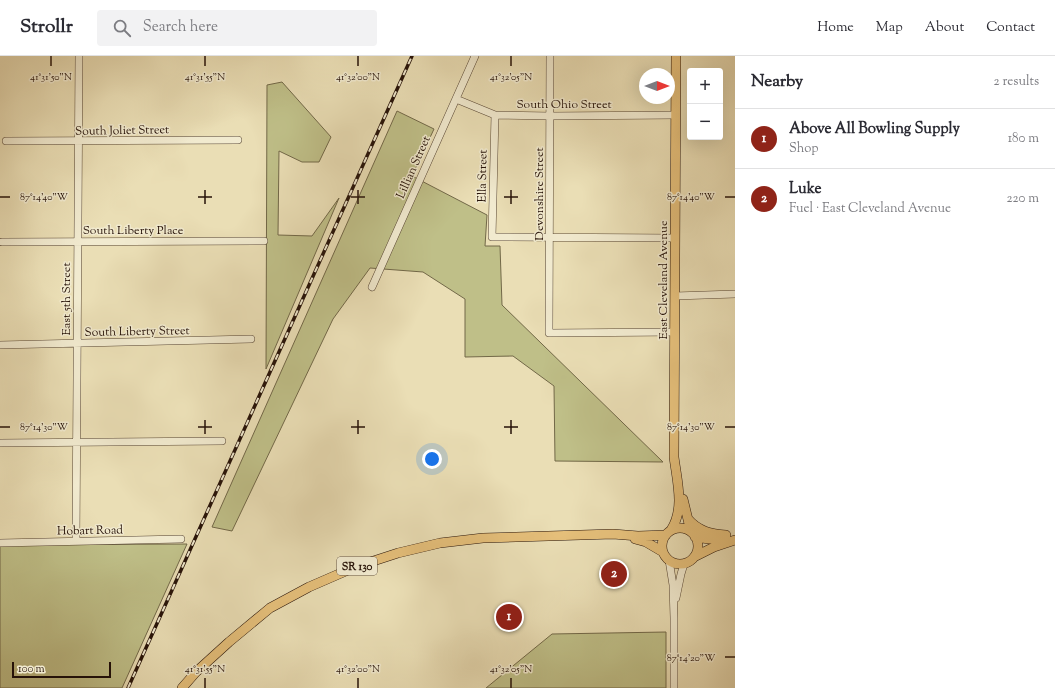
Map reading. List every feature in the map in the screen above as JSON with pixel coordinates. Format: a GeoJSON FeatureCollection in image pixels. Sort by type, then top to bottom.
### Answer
{"type":"FeatureCollection","features":[{"type":"Feature","properties":{"kind":"main road","name":"East Cleveland Avenue"},"geometry":{"type":"LineString","coordinates":[[668,533],[676,523],[679,510],[674,457],[676,56]]}},
{"type":"Feature","properties":{"kind":"main road","name":"East Cleveland Avenue"},"geometry":{"type":"LineString","coordinates":[[674,457],[684,506],[693,534]]}},
{"type":"Feature","properties":{"kind":"main road"},"geometry":{"type":"LineString","coordinates":[[687,518],[700,530],[716,535],[730,535]]}},
{"type":"Feature","properties":{"kind":"main road"},"geometry":{"type":"LineString","coordinates":[[600,536],[613,534],[638,536],[668,533],[682,528],[693,534],[709,539],[730,535]]}},
{"type":"Feature","properties":{"kind":"main road"},"geometry":{"type":"LineString","coordinates":[[663,552],[663,540],[668,533]]}},
{"type":"Feature","properties":{"kind":"main road"},"geometry":{"type":"LineString","coordinates":[[693,534],[698,547],[694,557]]}},
{"type":"Feature","properties":{"kind":"main road"},"geometry":{"type":"LineString","coordinates":[[600,536],[646,542],[663,552],[669,560],[679,564],[684,564],[714,547],[735,540]]}},
{"type":"Feature","properties":{"kind":"main road","name":"SR 130"},"geometry":{"type":"LineString","coordinates":[[182,688],[196,672],[229,642],[270,608],[309,587],[355,567],[398,553],[440,543],[483,538],[600,536]]}},
{"type":"Feature","properties":{"kind":"street","name":"East 5th Street"},"geometry":{"type":"LineString","coordinates":[[76,542],[79,56]]}},
{"type":"Feature","properties":{"kind":"street","name":"Lillian Street"},"geometry":{"type":"LineString","coordinates":[[372,287],[475,56]]}},
{"type":"Feature","properties":{"kind":"street","name":"Devonshire Street"},"geometry":{"type":"LineString","coordinates":[[550,56],[549,333],[675,332]]}},
{"type":"Feature","properties":{"kind":"street","name":"South Ohio Street"},"geometry":{"type":"LineString","coordinates":[[456,99],[495,115],[676,115]]}},
{"type":"Feature","properties":{"kind":"street","name":"Ella Street"},"geometry":{"type":"LineString","coordinates":[[495,115],[492,237],[549,238]]}},
{"type":"Feature","properties":{"kind":"street","name":"South Joliet Street"},"geometry":{"type":"LineString","coordinates":[[6,141],[78,142],[238,140]]}},
{"type":"Feature","properties":{"kind":"street"},"geometry":{"type":"LineString","coordinates":[[549,238],[675,238]]}},
{"type":"Feature","properties":{"kind":"street","name":"South Liberty Place"},"geometry":{"type":"LineString","coordinates":[[2,242],[264,241]]}},
{"type":"Feature","properties":{"kind":"street"},"geometry":{"type":"LineString","coordinates":[[675,296],[735,294]]}},
{"type":"Feature","properties":{"kind":"street","name":"South Liberty Street"},"geometry":{"type":"LineString","coordinates":[[0,345],[251,339]]}},
{"type":"Feature","properties":{"kind":"street"},"geometry":{"type":"LineString","coordinates":[[0,443],[222,441]]}},
{"type":"Feature","properties":{"kind":"street","name":"Hobart Road"},"geometry":{"type":"LineString","coordinates":[[0,543],[181,539]]}},
{"type":"Feature","properties":{"kind":"street"},"geometry":{"type":"LineString","coordinates":[[669,560],[673,585],[674,688]]}},
{"type":"Feature","properties":{"kind":"street"},"geometry":{"type":"LineString","coordinates":[[674,618],[678,587],[684,564]]}},
{"type":"Feature","properties":{"kind":"green space"},"geometry":{"type":"Polygon","coordinates":[[[282,82],[331,137],[319,162],[302,162],[279,151],[278,235],[312,236],[339,198],[266,369],[267,85],[282,82]]]}},
{"type":"Feature","properties":{"kind":"green space"},"geometry":{"type":"Polygon","coordinates":[[[397,111],[434,129],[412,176],[487,215],[485,246],[500,246],[502,305],[663,462],[555,461],[554,386],[513,356],[465,357],[465,299],[423,272],[370,268],[333,319],[232,531],[212,527],[397,111]]]}},
{"type":"Feature","properties":{"kind":"green space"},"geometry":{"type":"Polygon","coordinates":[[[187,544],[122,688],[0,688],[0,545],[187,544]]]}},
{"type":"Feature","properties":{"kind":"green space"},"geometry":{"type":"Polygon","coordinates":[[[666,632],[666,688],[486,688],[552,634],[666,632]]]}},
{"type":"Feature","properties":{"kind":"railway"},"geometry":{"type":"LineString","coordinates":[[128,688],[412,56]]}},
{"type":"Feature","properties":{"kind":"place","name":"Luke"},"geometry":{"type":"Point","coordinates":[614,574]}},
{"type":"Feature","properties":{"kind":"place","name":"Above All Bowling Supply"},"geometry":{"type":"Point","coordinates":[509,617]}}]}
